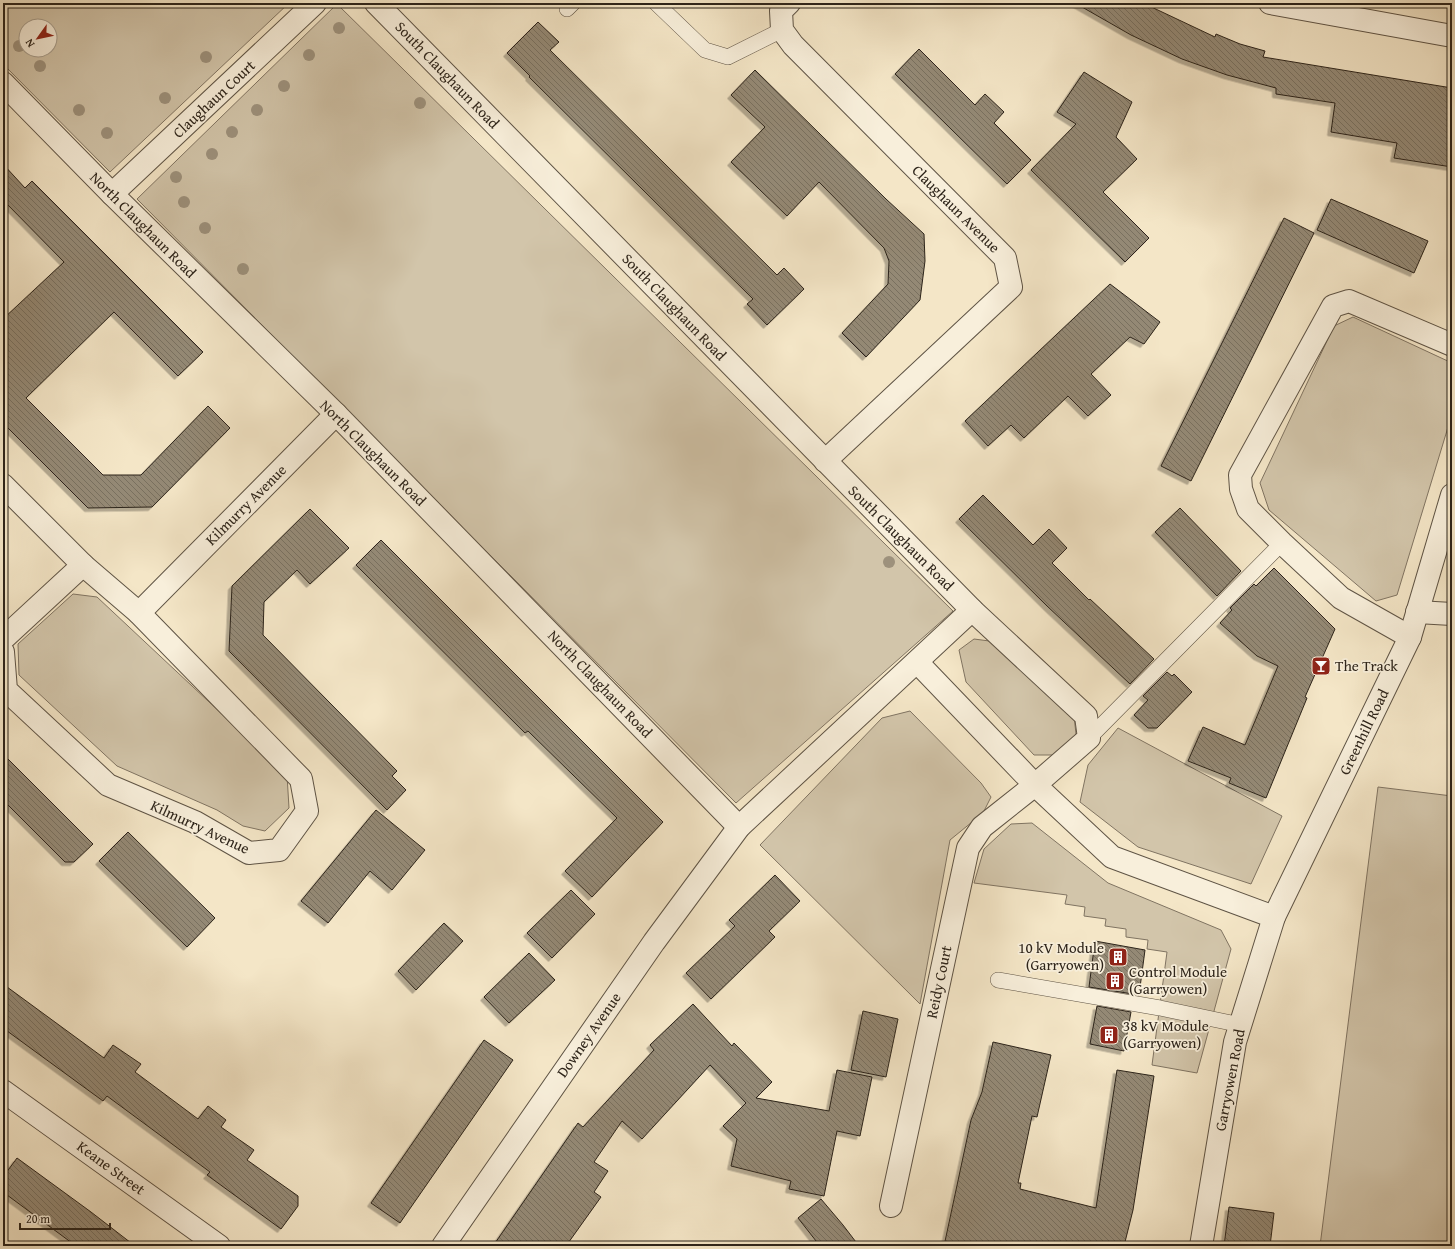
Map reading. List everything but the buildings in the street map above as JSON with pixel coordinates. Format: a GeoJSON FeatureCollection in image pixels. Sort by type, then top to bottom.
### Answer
{"type":"FeatureCollection","features":[{"type":"Feature","properties":{"kind":"street","name":"Claughaun Court"},"geometry":{"type":"LineString","coordinates":[[112,194],[315,3]]}},
{"type":"Feature","properties":{"kind":"street","name":"South Claughaun Road"},"geometry":{"type":"LineString","coordinates":[[376,3],[972,610],[1086,716],[1089,738]]}},
{"type":"Feature","properties":{"kind":"street"},"geometry":{"type":"LineString","coordinates":[[782,30],[781,11],[789,3]]}},
{"type":"Feature","properties":{"kind":"street"},"geometry":{"type":"LineString","coordinates":[[1270,3],[1452,36]]}},
{"type":"Feature","properties":{"kind":"street","name":"Claughaun Avenue"},"geometry":{"type":"LineString","coordinates":[[782,30],[793,45],[1005,258],[1011,287],[825,461]]}},
{"type":"Feature","properties":{"kind":"street","name":"North Claughaun Road"},"geometry":{"type":"LineString","coordinates":[[3,83],[112,194],[336,414],[739,827]]}},
{"type":"Feature","properties":{"kind":"street"},"geometry":{"type":"LineString","coordinates":[[1410,637],[1341,598],[1282,542],[1248,508],[1241,490],[1240,475],[1333,306],[1349,301],[1452,344]]}},
{"type":"Feature","properties":{"kind":"street","name":"Kilmurry Avenue"},"geometry":{"type":"LineString","coordinates":[[139,613],[336,414]]}},
{"type":"Feature","properties":{"kind":"street","name":"Kilmurry Avenue"},"geometry":{"type":"LineString","coordinates":[[3,485],[84,565],[139,613],[301,779],[307,811],[279,850],[249,853],[195,822],[108,785],[6,690],[3,654]]}},
{"type":"Feature","properties":{"kind":"street","name":"Greenhill Road"},"geometry":{"type":"LineString","coordinates":[[1274,917],[1410,637],[1452,495]]}},
{"type":"Feature","properties":{"kind":"street"},"geometry":{"type":"LineString","coordinates":[[3,639],[84,565]]}},
{"type":"Feature","properties":{"kind":"street","name":"Downey Avenue"},"geometry":{"type":"LineString","coordinates":[[443,1246],[654,942],[739,827],[972,610]]}},
{"type":"Feature","properties":{"kind":"street"},"geometry":{"type":"LineString","coordinates":[[1417,612],[1452,614]]}},
{"type":"Feature","properties":{"kind":"street"},"geometry":{"type":"LineString","coordinates":[[917,662],[1035,785],[1112,857],[1274,917]]}},
{"type":"Feature","properties":{"kind":"street","name":"Reidy Court"},"geometry":{"type":"LineString","coordinates":[[891,1206],[968,848],[982,827],[1035,785],[1089,738]]}},
{"type":"Feature","properties":{"kind":"street","name":"Garryowen Road"},"geometry":{"type":"LineString","coordinates":[[1201,1246],[1235,1042],[1274,917]]}},
{"type":"Feature","properties":{"kind":"street","name":"Keane Street"},"geometry":{"type":"LineString","coordinates":[[3,1090],[219,1246]]}},
{"type":"Feature","properties":{"kind":"lane"},"geometry":{"type":"LineString","coordinates":[[656,3],[705,50],[728,57],[782,30]]}},
{"type":"Feature","properties":{"kind":"lane"},"geometry":{"type":"LineString","coordinates":[[1089,738],[1282,542]]}},
{"type":"Feature","properties":{"kind":"lane"},"geometry":{"type":"LineString","coordinates":[[998,980],[1160,1008],[1241,1025]]}},
{"type":"Feature","properties":{"kind":"shaded area"},"geometry":{"type":"Polygon","coordinates":[[[3,3],[289,3],[110,172],[3,64],[3,3]]]}},
{"type":"Feature","properties":{"kind":"shaded area"},"geometry":{"type":"Polygon","coordinates":[[[337,4],[953,611],[736,803],[137,199],[337,4]]]}},
{"type":"Feature","properties":{"kind":"shaded area"},"geometry":{"type":"Polygon","coordinates":[[[1353,317],[1452,363],[1452,414],[1397,595],[1376,601],[1269,510],[1260,483],[1334,326],[1353,317]]]}},
{"type":"Feature","properties":{"kind":"shaded area"},"geometry":{"type":"Polygon","coordinates":[[[73,594],[97,597],[287,775],[289,808],[265,831],[243,826],[217,810],[117,766],[19,675],[18,644],[73,594]]]}},
{"type":"Feature","properties":{"kind":"shaded area"},"geometry":{"type":"Polygon","coordinates":[[[974,639],[997,642],[1074,716],[1076,734],[1067,750],[1053,755],[1034,755],[966,682],[959,650],[974,639]]]}},
{"type":"Feature","properties":{"kind":"shaded area"},"geometry":{"type":"Polygon","coordinates":[[[910,711],[981,783],[991,797],[983,813],[950,840],[920,1004],[760,845],[882,718],[910,711]]]}},
{"type":"Feature","properties":{"kind":"shaded area"},"geometry":{"type":"Polygon","coordinates":[[[1118,728],[1282,816],[1251,884],[1138,847],[1080,802],[1088,765],[1118,728]]]}},
{"type":"Feature","properties":{"kind":"shaded area"},"geometry":{"type":"Polygon","coordinates":[[[1378,787],[1452,796],[1452,1246],[1320,1246],[1378,787]]]}},
{"type":"Feature","properties":{"kind":"shaded area"},"geometry":{"type":"Polygon","coordinates":[[[1032,823],[1108,883],[1221,930],[1231,949],[1197,1073],[1152,1065],[1167,952],[1147,949],[1148,940],[1126,937],[1126,929],[1105,926],[1106,919],[1084,916],[1085,907],[1065,904],[1067,895],[974,883],[984,849],[1011,824],[1032,823]]]}},
{"type":"Feature","properties":{"kind":"place","name":"The Track"},"geometry":{"type":"Point","coordinates":[1321,666]}},
{"type":"Feature","properties":{"kind":"place","name":"10 kV Module (Garryowen)"},"geometry":{"type":"Point","coordinates":[1118,957]}},
{"type":"Feature","properties":{"kind":"place","name":"Control Module (Garryowen)"},"geometry":{"type":"Point","coordinates":[1115,981]}},
{"type":"Feature","properties":{"kind":"place","name":"38 kV Module (Garryowen)"},"geometry":{"type":"Point","coordinates":[1109,1035]}}]}
